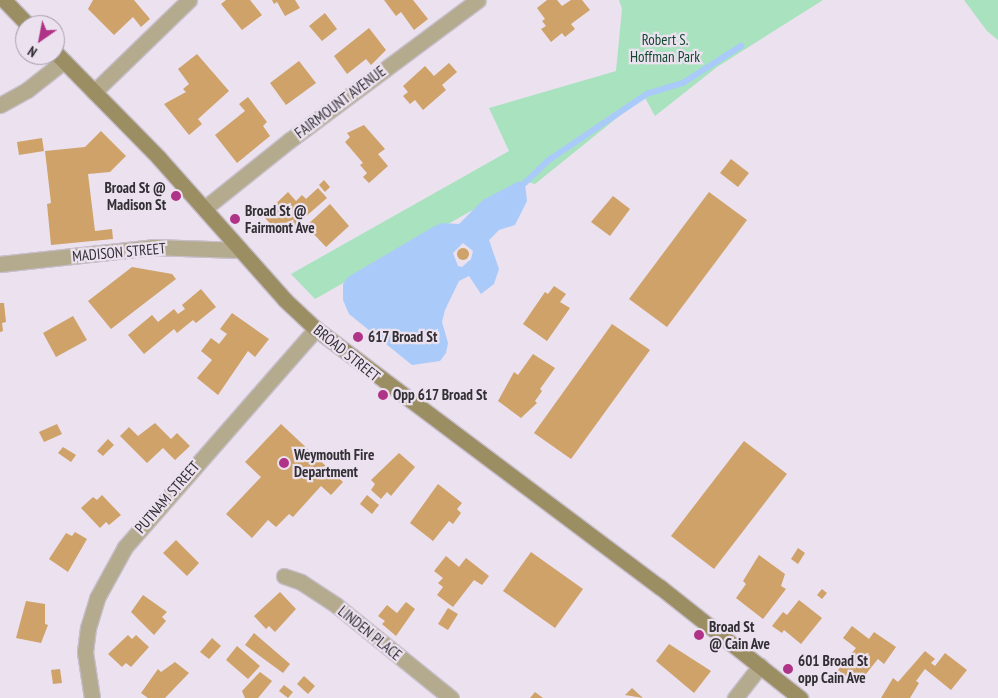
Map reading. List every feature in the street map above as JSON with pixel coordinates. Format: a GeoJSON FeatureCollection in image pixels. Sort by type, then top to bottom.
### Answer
{"type":"FeatureCollection","features":[{"type":"Feature","properties":{"kind":"main road"},"geometry":{"type":"LineString","coordinates":[[4,0],[18,15]]}},
{"type":"Feature","properties":{"kind":"main road","name":"BROAD STREET"},"geometry":{"type":"LineString","coordinates":[[65,62],[205,208],[239,250],[316,329],[800,698]]}},
{"type":"Feature","properties":{"kind":"street"},"geometry":{"type":"LineString","coordinates":[[94,92],[189,0]]}},
{"type":"Feature","properties":{"kind":"street","name":"FAIRMOUNT AVENUE"},"geometry":{"type":"LineString","coordinates":[[205,208],[290,140],[478,0]]}},
{"type":"Feature","properties":{"kind":"street"},"geometry":{"type":"LineString","coordinates":[[0,106],[27,90],[51,65]]}},
{"type":"Feature","properties":{"kind":"street","name":"MADISON STREET"},"geometry":{"type":"LineString","coordinates":[[0,264],[153,247],[239,250]]}},
{"type":"Feature","properties":{"kind":"street","name":"PUTNAM STREET"},"geometry":{"type":"LineString","coordinates":[[92,698],[86,652],[88,628],[97,598],[125,547],[316,329]]}},
{"type":"Feature","properties":{"kind":"street","name":"LINDEN PLACE"},"geometry":{"type":"LineString","coordinates":[[284,576],[301,582],[336,605],[451,698]]}},
{"type":"Feature","properties":{"kind":"street"},"geometry":{"type":"LineString","coordinates":[[735,698],[760,666]]}},
{"type":"Feature","properties":{"kind":"green space","name":"Robert S. Hoffman Park"},"geometry":{"type":"Polygon","coordinates":[[[619,0],[823,0],[717,67],[655,116],[644,96],[535,184],[524,181],[315,299],[291,274],[509,151],[489,108],[616,71],[622,9],[619,0]]]}},
{"type":"Feature","properties":{"kind":"green space"},"geometry":{"type":"Polygon","coordinates":[[[964,0],[998,0],[998,40],[987,31],[964,0]]]}},
{"type":"Feature","properties":{"kind":"water"},"geometry":{"type":"Polygon","coordinates":[[[519,181],[525,183],[527,201],[515,225],[499,230],[489,240],[499,269],[494,284],[481,294],[469,276],[459,281],[445,310],[442,322],[448,343],[446,353],[440,361],[412,365],[349,314],[343,300],[343,284],[348,277],[433,227],[442,223],[459,224],[483,200],[519,181]],[[463,243],[453,253],[458,266],[462,267],[471,259],[473,251],[463,243]]]}},
{"type":"Feature","properties":{"kind":"building"},"geometry":{"type":"Polygon","coordinates":[[[93,0],[134,0],[150,19],[141,27],[133,17],[114,35],[88,9],[93,0]]]}},
{"type":"Feature","properties":{"kind":"building"},"geometry":{"type":"Polygon","coordinates":[[[226,0],[250,0],[262,15],[242,30],[221,4],[226,0]]]}},
{"type":"Feature","properties":{"kind":"building"},"geometry":{"type":"Polygon","coordinates":[[[272,0],[295,0],[300,8],[285,16],[277,2],[274,4],[272,0]]]}},
{"type":"Feature","properties":{"kind":"building"},"geometry":{"type":"Polygon","coordinates":[[[384,0],[413,0],[428,19],[414,30],[401,12],[396,16],[384,0]]]}},
{"type":"Feature","properties":{"kind":"building"},"geometry":{"type":"Polygon","coordinates":[[[547,0],[557,0],[562,6],[571,0],[582,0],[590,10],[571,24],[575,29],[565,37],[562,33],[551,42],[541,29],[546,26],[542,21],[545,19],[537,8],[547,0]]]}},
{"type":"Feature","properties":{"kind":"building"},"geometry":{"type":"Polygon","coordinates":[[[325,13],[337,29],[322,41],[309,26],[325,13]]]}},
{"type":"Feature","properties":{"kind":"building"},"geometry":{"type":"Polygon","coordinates":[[[369,28],[386,50],[371,65],[366,59],[347,74],[334,56],[369,28]]]}},
{"type":"Feature","properties":{"kind":"building"},"geometry":{"type":"Polygon","coordinates":[[[197,54],[229,91],[198,119],[202,124],[189,135],[164,104],[186,92],[183,89],[189,84],[178,69],[197,54]]]}},
{"type":"Feature","properties":{"kind":"building"},"geometry":{"type":"Polygon","coordinates":[[[299,61],[316,83],[286,105],[270,83],[299,61]]]}},
{"type":"Feature","properties":{"kind":"building"},"geometry":{"type":"Polygon","coordinates":[[[449,63],[457,72],[442,85],[446,90],[423,110],[415,100],[410,104],[403,96],[408,92],[403,86],[425,66],[434,76],[449,63]]]}},
{"type":"Feature","properties":{"kind":"building"},"geometry":{"type":"Polygon","coordinates":[[[248,97],[267,122],[263,126],[270,136],[237,163],[215,135],[245,111],[239,104],[248,97]]]}},
{"type":"Feature","properties":{"kind":"building"},"geometry":{"type":"Polygon","coordinates":[[[364,125],[385,149],[378,154],[388,166],[369,183],[363,177],[367,173],[360,165],[363,163],[345,142],[350,137],[347,133],[364,125]]]}},
{"type":"Feature","properties":{"kind":"building"},"geometry":{"type":"Polygon","coordinates":[[[101,131],[126,156],[110,172],[88,174],[95,231],[112,229],[113,239],[51,245],[47,204],[51,203],[45,151],[85,147],[101,131]]]}},
{"type":"Feature","properties":{"kind":"building"},"geometry":{"type":"Polygon","coordinates":[[[42,138],[44,151],[19,155],[17,142],[42,138]]]}},
{"type":"Feature","properties":{"kind":"building"},"geometry":{"type":"Polygon","coordinates":[[[731,159],[749,173],[738,187],[720,173],[731,159]]]}},
{"type":"Feature","properties":{"kind":"building"},"geometry":{"type":"Polygon","coordinates":[[[324,180],[330,187],[325,192],[319,185],[324,180]]]}},
{"type":"Feature","properties":{"kind":"building"},"geometry":{"type":"Polygon","coordinates":[[[318,188],[327,198],[290,230],[287,226],[279,233],[263,216],[288,192],[296,201],[302,195],[306,199],[318,188]]]}},
{"type":"Feature","properties":{"kind":"building"},"geometry":{"type":"Polygon","coordinates":[[[709,192],[747,220],[667,327],[629,299],[709,192]]]}},
{"type":"Feature","properties":{"kind":"building"},"geometry":{"type":"Polygon","coordinates":[[[613,196],[630,209],[610,236],[591,222],[613,196]]]}},
{"type":"Feature","properties":{"kind":"building"},"geometry":{"type":"Polygon","coordinates":[[[330,204],[349,226],[326,247],[306,226],[330,204]]]}},
{"type":"Feature","properties":{"kind":"building"},"geometry":{"type":"Polygon","coordinates":[[[465,248],[468,249],[468,259],[461,260],[458,259],[457,252],[458,249],[465,248]]]}},
{"type":"Feature","properties":{"kind":"building"},"geometry":{"type":"Polygon","coordinates":[[[132,267],[172,274],[176,279],[111,329],[88,301],[132,267]]]}},
{"type":"Feature","properties":{"kind":"building"},"geometry":{"type":"Polygon","coordinates":[[[554,286],[566,294],[560,302],[570,308],[547,341],[523,324],[545,292],[548,294],[554,286]]]}},
{"type":"Feature","properties":{"kind":"building"},"geometry":{"type":"Polygon","coordinates":[[[201,289],[216,307],[196,323],[193,320],[177,333],[174,329],[144,354],[128,335],[152,315],[158,322],[174,309],[178,314],[185,309],[182,305],[201,289]]]}},
{"type":"Feature","properties":{"kind":"building"},"geometry":{"type":"Polygon","coordinates":[[[0,303],[4,303],[6,322],[2,323],[3,331],[0,332],[0,303]]]}},
{"type":"Feature","properties":{"kind":"building"},"geometry":{"type":"Polygon","coordinates":[[[232,313],[269,339],[255,357],[248,351],[218,395],[197,378],[212,360],[201,351],[211,338],[219,344],[227,334],[220,329],[232,313]]]}},
{"type":"Feature","properties":{"kind":"building"},"geometry":{"type":"Polygon","coordinates":[[[73,316],[87,340],[56,357],[43,333],[73,316]]]}},
{"type":"Feature","properties":{"kind":"building"},"geometry":{"type":"Polygon","coordinates":[[[612,324],[650,350],[571,459],[534,433],[612,324]]]}},
{"type":"Feature","properties":{"kind":"building"},"geometry":{"type":"Polygon","coordinates":[[[533,354],[555,368],[540,389],[542,391],[535,401],[537,403],[521,418],[498,401],[514,372],[518,375],[533,354]]]}},
{"type":"Feature","properties":{"kind":"building"},"geometry":{"type":"Polygon","coordinates":[[[155,423],[171,439],[177,433],[190,446],[175,460],[163,448],[147,463],[120,436],[129,427],[138,436],[155,423]]]}},
{"type":"Feature","properties":{"kind":"building"},"geometry":{"type":"Polygon","coordinates":[[[57,424],[62,434],[44,442],[39,432],[57,424]]]}},
{"type":"Feature","properties":{"kind":"building"},"geometry":{"type":"Polygon","coordinates":[[[281,424],[343,482],[331,495],[321,486],[293,517],[289,514],[276,527],[268,520],[252,538],[226,514],[261,477],[245,462],[281,424]]]}},
{"type":"Feature","properties":{"kind":"building"},"geometry":{"type":"Polygon","coordinates":[[[108,439],[114,445],[103,456],[97,451],[108,439]]]}},
{"type":"Feature","properties":{"kind":"building"},"geometry":{"type":"Polygon","coordinates":[[[744,441],[787,474],[714,569],[671,536],[744,441]]]}},
{"type":"Feature","properties":{"kind":"building"},"geometry":{"type":"Polygon","coordinates":[[[63,447],[76,455],[71,462],[58,453],[63,447]]]}},
{"type":"Feature","properties":{"kind":"building"},"geometry":{"type":"Polygon","coordinates":[[[399,453],[415,467],[391,496],[387,492],[381,499],[371,490],[375,484],[371,480],[399,453]]]}},
{"type":"Feature","properties":{"kind":"building"},"geometry":{"type":"Polygon","coordinates":[[[438,484],[462,503],[457,509],[461,513],[453,524],[449,521],[433,541],[410,523],[438,484]]]}},
{"type":"Feature","properties":{"kind":"building"},"geometry":{"type":"Polygon","coordinates":[[[102,495],[121,515],[109,525],[106,522],[100,528],[81,508],[93,497],[97,500],[102,495]]]}},
{"type":"Feature","properties":{"kind":"building"},"geometry":{"type":"Polygon","coordinates":[[[367,495],[379,505],[372,514],[360,504],[367,495]]]}},
{"type":"Feature","properties":{"kind":"building"},"geometry":{"type":"Polygon","coordinates":[[[75,532],[87,539],[68,572],[49,559],[66,533],[72,536],[75,532]]]}},
{"type":"Feature","properties":{"kind":"building"},"geometry":{"type":"Polygon","coordinates":[[[176,540],[199,563],[187,576],[163,553],[176,540]]]}},
{"type":"Feature","properties":{"kind":"building"},"geometry":{"type":"Polygon","coordinates":[[[798,548],[805,553],[798,564],[791,559],[798,548]]]}},
{"type":"Feature","properties":{"kind":"building"},"geometry":{"type":"Polygon","coordinates":[[[531,552],[583,589],[555,628],[503,591],[531,552]]]}},
{"type":"Feature","properties":{"kind":"building"},"geometry":{"type":"Polygon","coordinates":[[[759,555],[785,574],[781,586],[786,589],[763,619],[736,598],[746,584],[743,581],[759,555]]]}},
{"type":"Feature","properties":{"kind":"building"},"geometry":{"type":"Polygon","coordinates":[[[446,556],[459,567],[466,558],[489,576],[482,585],[474,580],[453,607],[437,595],[443,587],[438,583],[443,578],[434,571],[446,556]]]}},
{"type":"Feature","properties":{"kind":"building"},"geometry":{"type":"Polygon","coordinates":[[[822,589],[827,593],[822,599],[817,595],[822,589]]]}},
{"type":"Feature","properties":{"kind":"building"},"geometry":{"type":"Polygon","coordinates":[[[280,592],[296,609],[275,632],[269,626],[266,629],[254,616],[280,592]]]}},
{"type":"Feature","properties":{"kind":"building"},"geometry":{"type":"Polygon","coordinates":[[[143,595],[167,612],[162,617],[166,621],[154,635],[131,612],[143,595]]]}},
{"type":"Feature","properties":{"kind":"building"},"geometry":{"type":"Polygon","coordinates":[[[799,600],[822,618],[801,644],[784,630],[782,633],[772,626],[783,612],[787,615],[799,600]]]}},
{"type":"Feature","properties":{"kind":"building"},"geometry":{"type":"Polygon","coordinates":[[[26,601],[45,604],[45,624],[48,625],[41,643],[16,638],[26,601]]]}},
{"type":"Feature","properties":{"kind":"building"},"geometry":{"type":"Polygon","coordinates":[[[406,602],[415,609],[396,636],[382,624],[385,621],[378,616],[387,605],[397,613],[406,602]]]}},
{"type":"Feature","properties":{"kind":"building"},"geometry":{"type":"Polygon","coordinates":[[[448,608],[458,614],[448,630],[438,624],[448,608]]]}},
{"type":"Feature","properties":{"kind":"building"},"geometry":{"type":"Polygon","coordinates":[[[852,626],[869,639],[874,632],[896,647],[884,664],[878,659],[857,685],[838,670],[856,648],[843,638],[852,626]]]}},
{"type":"Feature","properties":{"kind":"building"},"geometry":{"type":"Polygon","coordinates":[[[254,633],[290,664],[283,673],[245,645],[254,633]]]}},
{"type":"Feature","properties":{"kind":"building"},"geometry":{"type":"Polygon","coordinates":[[[128,635],[132,639],[136,635],[149,647],[131,667],[126,663],[122,667],[108,654],[128,635]]]}},
{"type":"Feature","properties":{"kind":"building"},"geometry":{"type":"Polygon","coordinates":[[[212,638],[221,646],[209,659],[200,652],[212,638]]]}},
{"type":"Feature","properties":{"kind":"building"},"geometry":{"type":"Polygon","coordinates":[[[669,644],[711,671],[694,693],[656,661],[669,644]]]}},
{"type":"Feature","properties":{"kind":"building"},"geometry":{"type":"Polygon","coordinates":[[[237,646],[260,666],[248,679],[226,660],[237,646]]]}},
{"type":"Feature","properties":{"kind":"building"},"geometry":{"type":"Polygon","coordinates":[[[925,651],[935,659],[931,663],[935,666],[945,653],[967,670],[951,690],[925,669],[916,681],[919,683],[910,698],[881,698],[893,678],[898,682],[925,651]]]}},
{"type":"Feature","properties":{"kind":"building"},"geometry":{"type":"Polygon","coordinates":[[[175,662],[189,673],[165,698],[148,698],[141,693],[158,669],[161,672],[175,662]]]}},
{"type":"Feature","properties":{"kind":"building"},"geometry":{"type":"Polygon","coordinates":[[[60,669],[62,683],[53,684],[51,670],[60,669]]]}},
{"type":"Feature","properties":{"kind":"building"},"geometry":{"type":"Polygon","coordinates":[[[260,672],[272,681],[258,698],[245,698],[242,691],[260,672]]]}},
{"type":"Feature","properties":{"kind":"building"},"geometry":{"type":"Polygon","coordinates":[[[304,676],[315,686],[308,694],[297,684],[304,676]]]}},
{"type":"Feature","properties":{"kind":"building"},"geometry":{"type":"Polygon","coordinates":[[[284,685],[293,692],[288,698],[279,691],[284,685]]]}},
{"type":"Feature","properties":{"kind":"building"},"geometry":{"type":"Polygon","coordinates":[[[632,688],[643,698],[625,695],[632,688]]]}},
{"type":"Feature","properties":{"kind":"building"},"geometry":{"type":"Polygon","coordinates":[[[535,692],[543,698],[530,698],[535,692]]]}},
{"type":"Feature","properties":{"kind":"waterway"},"geometry":{"type":"LineString","coordinates":[[525,183],[549,160],[647,94],[683,83],[741,46]]}},
{"type":"Feature","properties":{"kind":"place","name":"Broad St @ Madison St"},"geometry":{"type":"Point","coordinates":[176,196]}},
{"type":"Feature","properties":{"kind":"place","name":"Broad St @ Fairmont Ave"},"geometry":{"type":"Point","coordinates":[235,219]}},
{"type":"Feature","properties":{"kind":"place","name":"617 Broad St"},"geometry":{"type":"Point","coordinates":[358,337]}},
{"type":"Feature","properties":{"kind":"place","name":"Opp 617 Broad St"},"geometry":{"type":"Point","coordinates":[383,395]}},
{"type":"Feature","properties":{"kind":"place","name":"Weymouth Fire Department"},"geometry":{"type":"Point","coordinates":[284,463]}},
{"type":"Feature","properties":{"kind":"place","name":"Broad St @ Cain Ave"},"geometry":{"type":"Point","coordinates":[699,635]}},
{"type":"Feature","properties":{"kind":"place","name":"601 Broad St opp Cain Ave"},"geometry":{"type":"Point","coordinates":[788,669]}}]}
